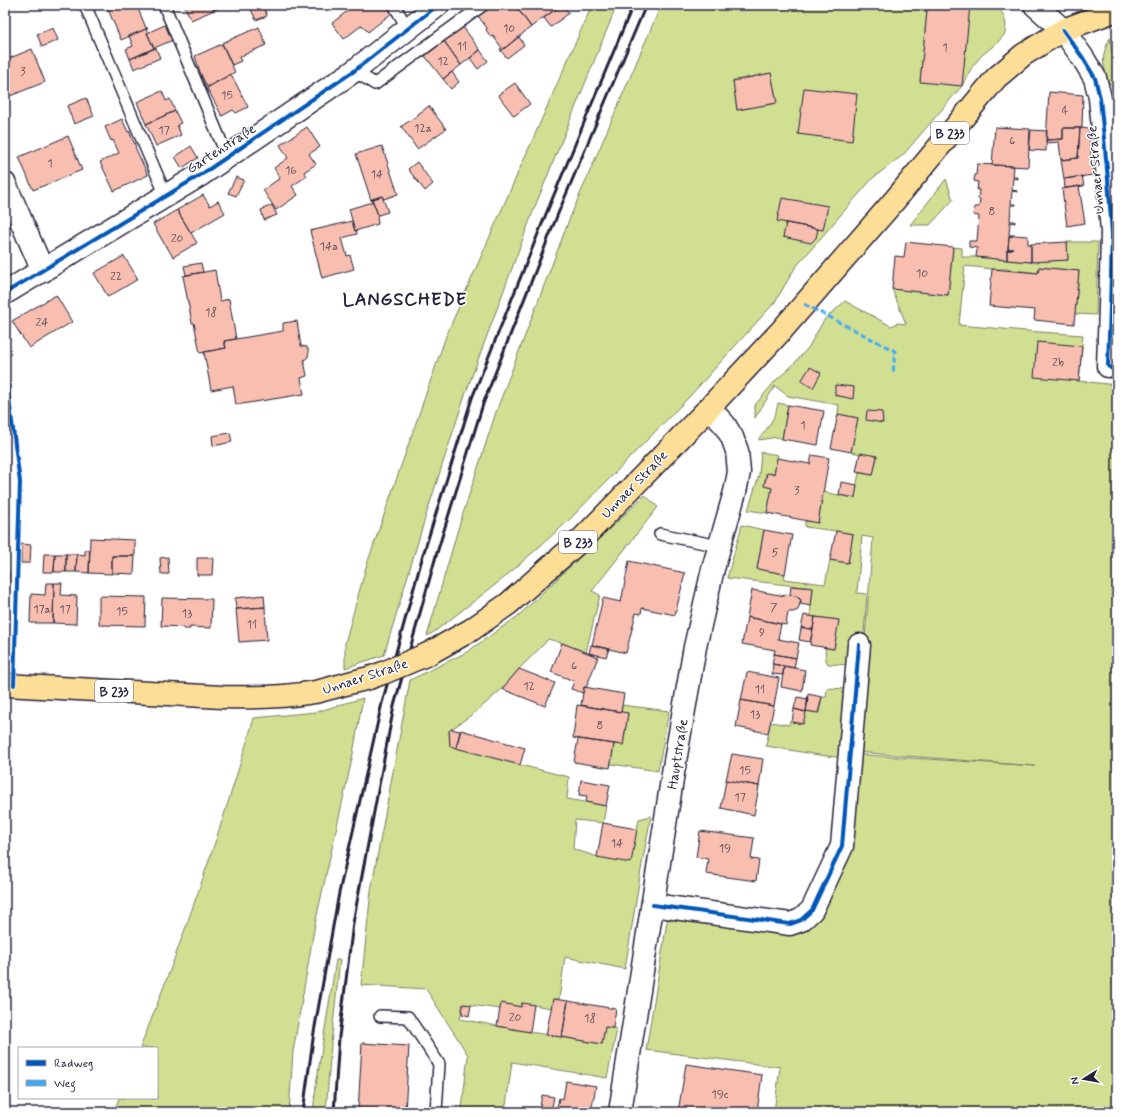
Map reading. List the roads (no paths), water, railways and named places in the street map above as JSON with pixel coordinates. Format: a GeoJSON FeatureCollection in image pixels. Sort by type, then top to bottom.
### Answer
{"type":"FeatureCollection","features":[{"type":"Feature","properties":{"kind":"main road","name":"Unnaer Straße"},"geometry":{"type":"LineString","coordinates":[[5,685],[222,698],[254,698],[315,692],[383,673],[428,654],[471,630],[508,604],[582,539],[709,408],[837,268],[996,78],[1023,56],[1063,30],[1114,11]]}},
{"type":"Feature","properties":{"kind":"street","name":"Gartenstraße"},"geometry":{"type":"LineString","coordinates":[[5,293],[202,174],[354,71],[438,5]]}},
{"type":"Feature","properties":{"kind":"street"},"geometry":{"type":"LineString","coordinates":[[1035,5],[1063,30]]}},
{"type":"Feature","properties":{"kind":"street","name":"Unnaer Straße"},"geometry":{"type":"LineString","coordinates":[[1063,30],[1084,58],[1095,78],[1100,98],[1112,234],[1108,366]]}},
{"type":"Feature","properties":{"kind":"street"},"geometry":{"type":"LineString","coordinates":[[5,184],[43,271]]}},
{"type":"Feature","properties":{"kind":"street","name":"Hauptstraße"},"geometry":{"type":"LineString","coordinates":[[620,1112],[674,767],[695,647],[739,472],[738,451],[732,437],[724,424],[709,408]]}},
{"type":"Feature","properties":{"kind":"street"},"geometry":{"type":"LineString","coordinates":[[653,905],[790,924],[801,920],[812,910],[842,846],[859,645]]}},
{"type":"Feature","properties":{"kind":"lane"},"geometry":{"type":"LineString","coordinates":[[85,5],[166,196]]}},
{"type":"Feature","properties":{"kind":"lane","name":"Gartenstraße"},"geometry":{"type":"LineString","coordinates":[[164,5],[227,156]]}},
{"type":"Feature","properties":{"kind":"lane"},"geometry":{"type":"LineString","coordinates":[[394,5],[408,29]]}},
{"type":"Feature","properties":{"kind":"lane"},"geometry":{"type":"LineString","coordinates":[[354,71],[375,84],[483,5]]}},
{"type":"Feature","properties":{"kind":"lane"},"geometry":{"type":"LineString","coordinates":[[660,534],[720,546]]}},
{"type":"Feature","properties":{"kind":"lane"},"geometry":{"type":"LineString","coordinates":[[380,1016],[408,1017],[439,1064],[436,1112]]}},
{"type":"Feature","properties":{"kind":"railway"},"geometry":{"type":"LineString","coordinates":[[303,1112],[314,1032],[339,893],[382,703],[423,555],[472,398],[546,214],[633,5]]}},
{"type":"Feature","properties":{"kind":"railway"},"geometry":{"type":"LineString","coordinates":[[334,1112],[339,1037],[353,923],[394,706],[436,556],[483,404],[557,216],[646,5]]}},
{"type":"Feature","properties":{"kind":"district","name":"LANGSCHEDE"},"geometry":{"type":"Point","coordinates":[405,299]}}]}
